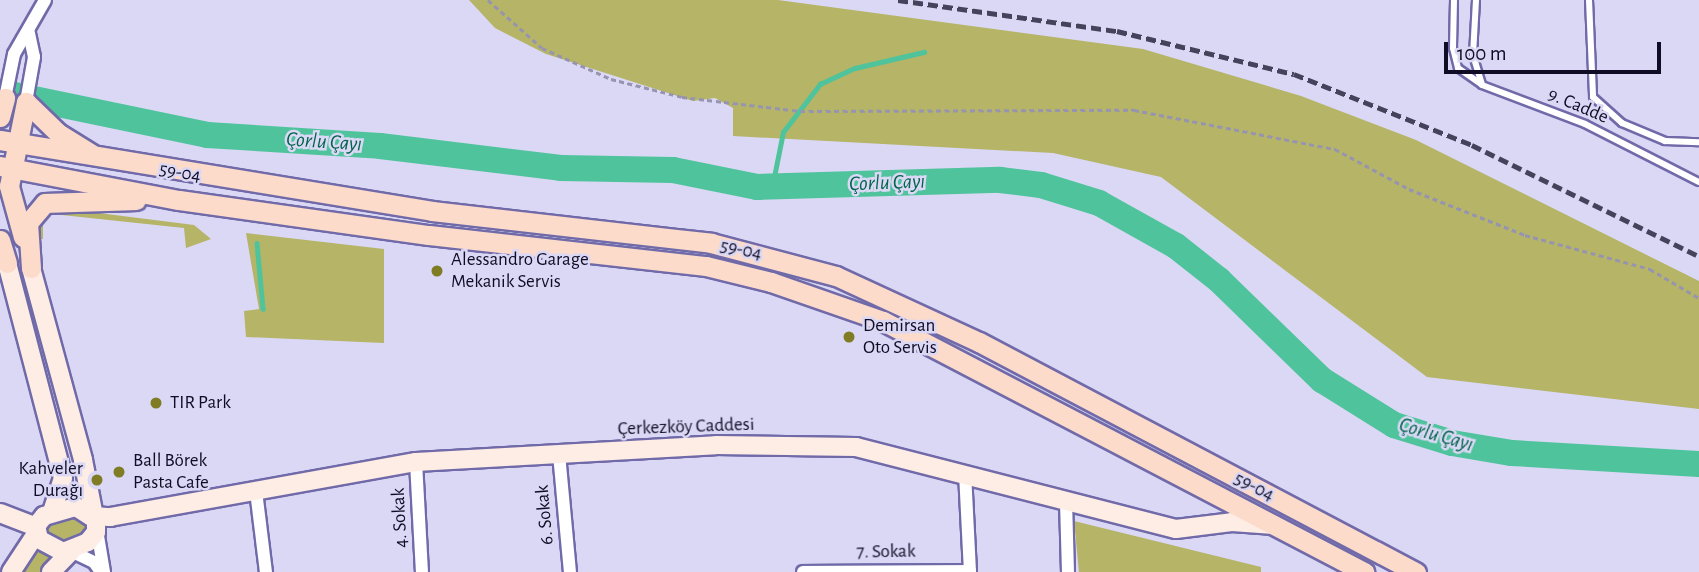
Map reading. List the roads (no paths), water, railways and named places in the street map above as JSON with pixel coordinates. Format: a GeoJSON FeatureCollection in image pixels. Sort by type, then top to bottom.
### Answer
{"type":"FeatureCollection","features":[{"type":"Feature","properties":{"kind":"main road"},"geometry":{"type":"LineString","coordinates":[[51,572],[71,551],[86,545],[100,522],[9,186],[7,168],[10,142],[26,102],[58,133],[96,158]]}},
{"type":"Feature","properties":{"kind":"main road","name":"59-04"},"geometry":{"type":"LineString","coordinates":[[10,142],[432,211],[711,243],[836,276],[979,342],[1416,572]]}},
{"type":"Feature","properties":{"kind":"main road","name":"59-04"},"geometry":{"type":"LineString","coordinates":[[7,168],[179,200],[429,235],[706,266],[783,285],[883,321],[1364,572]]}},
{"type":"Feature","properties":{"kind":"main road"},"geometry":{"type":"LineString","coordinates":[[31,268],[28,223],[44,203],[179,200]]}},
{"type":"Feature","properties":{"kind":"main road"},"geometry":{"type":"LineString","coordinates":[[0,240],[63,478],[11,572]]}},
{"type":"Feature","properties":{"kind":"main road","name":"Çerkezköy Caddesi"},"geometry":{"type":"LineString","coordinates":[[100,522],[416,462],[716,445],[856,447],[1176,529],[1232,523],[1274,525]]}},
{"type":"Feature","properties":{"kind":"main road"},"geometry":{"type":"LineString","coordinates":[[0,513],[37,522],[76,508],[100,522]]}},
{"type":"Feature","properties":{"kind":"main road"},"geometry":{"type":"LineString","coordinates":[[37,522],[49,547],[71,551]]}},
{"type":"Feature","properties":{"kind":"street"},"geometry":{"type":"LineString","coordinates":[[2,107],[14,54],[29,33],[45,0]]}},
{"type":"Feature","properties":{"kind":"street"},"geometry":{"type":"LineString","coordinates":[[26,102],[34,57],[29,33]]}},
{"type":"Feature","properties":{"kind":"street","name":"6. Sokak"},"geometry":{"type":"LineString","coordinates":[[559,454],[570,572]]}},
{"type":"Feature","properties":{"kind":"street","name":"4. Sokak"},"geometry":{"type":"LineString","coordinates":[[416,462],[422,572]]}},
{"type":"Feature","properties":{"kind":"street"},"geometry":{"type":"LineString","coordinates":[[965,473],[970,571]]}},
{"type":"Feature","properties":{"kind":"street"},"geometry":{"type":"LineString","coordinates":[[256,491],[267,572]]}},
{"type":"Feature","properties":{"kind":"street"},"geometry":{"type":"LineString","coordinates":[[1066,501],[1068,572]]}},
{"type":"Feature","properties":{"kind":"street"},"geometry":{"type":"LineString","coordinates":[[100,522],[103,572]]}},
{"type":"Feature","properties":{"kind":"street"},"geometry":{"type":"LineString","coordinates":[[71,551],[94,562],[103,572]]}},
{"type":"Feature","properties":{"kind":"street","name":"7. Sokak"},"geometry":{"type":"LineString","coordinates":[[803,572],[970,571]]}},
{"type":"Feature","properties":{"kind":"lane"},"geometry":{"type":"LineString","coordinates":[[1454,0],[1453,48],[1458,68],[1482,85]]}},
{"type":"Feature","properties":{"kind":"lane"},"geometry":{"type":"LineString","coordinates":[[1476,0],[1474,55],[1482,85]]}},
{"type":"Feature","properties":{"kind":"lane"},"geometry":{"type":"LineString","coordinates":[[1589,0],[1593,97],[1622,123],[1665,141],[1699,142]]}},
{"type":"Feature","properties":{"kind":"lane","name":"9. Cadde"},"geometry":{"type":"LineString","coordinates":[[1482,85],[1585,124],[1699,182]]}},
{"type":"Feature","properties":{"kind":"waterway"},"geometry":{"type":"LineString","coordinates":[[772,187],[783,132],[820,84],[855,68],[924,52]]}},
{"type":"Feature","properties":{"kind":"waterway","name":"Çorlu Çayı"},"geometry":{"type":"LineString","coordinates":[[0,92],[207,135],[380,146],[561,168],[673,170],[757,187],[1000,180],[1041,185],[1099,203],[1176,246],[1219,280],[1322,380],[1394,425],[1452,443],[1512,453],[1699,464]]}},
{"type":"Feature","properties":{"kind":"waterway"},"geometry":{"type":"LineString","coordinates":[[257,243],[263,309]]}},
{"type":"Feature","properties":{"kind":"railway"},"geometry":{"type":"LineString","coordinates":[[898,0],[1117,31],[1294,74],[1472,145],[1699,256]]}},
{"type":"Feature","properties":{"kind":"place","name":"Alessandro Garage Mekanik Servis"},"geometry":{"type":"Point","coordinates":[437,271]}},
{"type":"Feature","properties":{"kind":"place","name":"Demirsan Oto Servis"},"geometry":{"type":"Point","coordinates":[849,337]}},
{"type":"Feature","properties":{"kind":"place","name":"TIR Park"},"geometry":{"type":"Point","coordinates":[156,403]}},
{"type":"Feature","properties":{"kind":"place","name":"Ball Börek Pasta Cafe"},"geometry":{"type":"Point","coordinates":[119,472]}},
{"type":"Feature","properties":{"kind":"place","name":"Kahveler Durağı"},"geometry":{"type":"Point","coordinates":[97,480]}}]}
